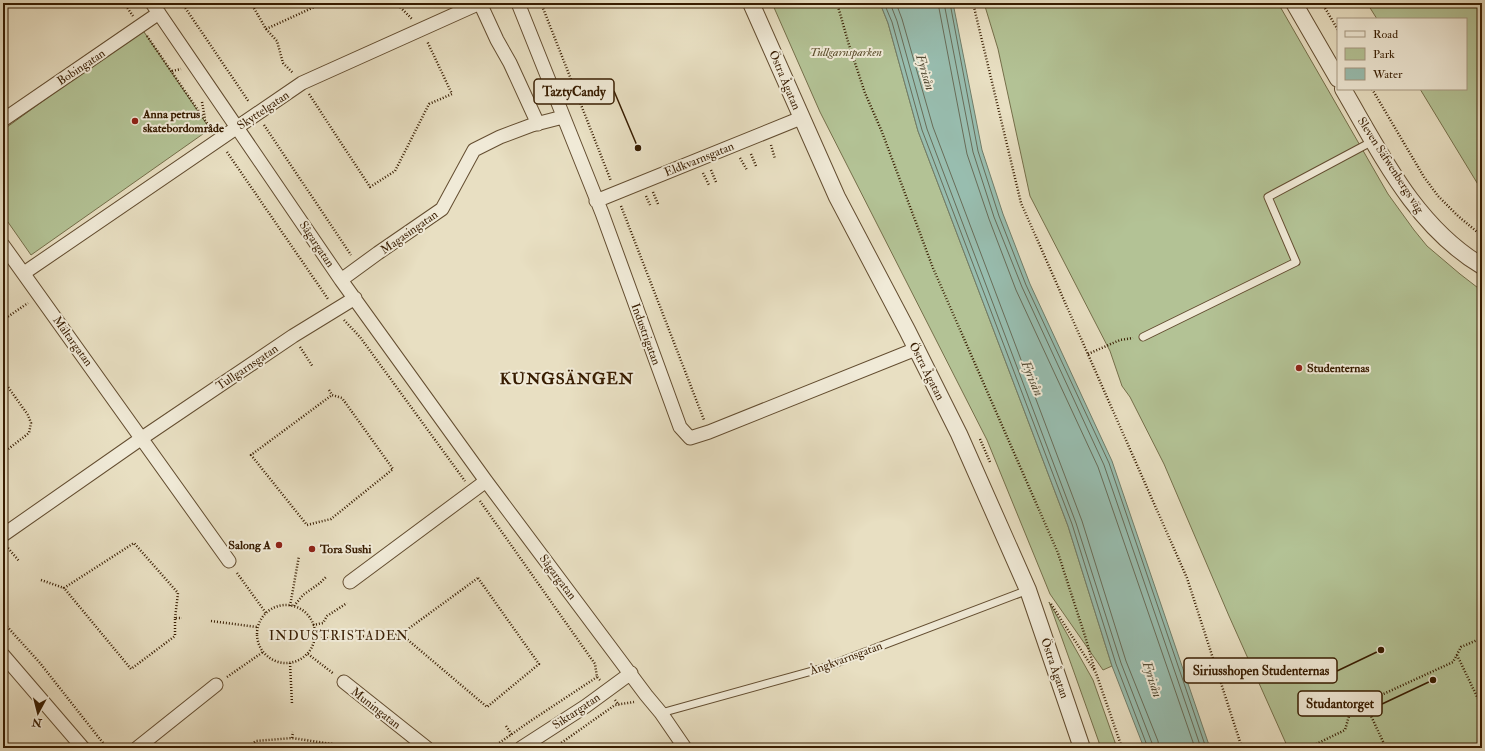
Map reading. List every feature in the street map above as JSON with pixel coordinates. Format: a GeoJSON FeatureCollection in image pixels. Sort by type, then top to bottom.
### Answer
{"type":"FeatureCollection","features":[{"type":"Feature","properties":{"kind":"street","name":"Skyttelgatan"},"geometry":{"type":"LineString","coordinates":[[24,273],[302,83],[480,3],[538,124]]}},
{"type":"Feature","properties":{"kind":"street","name":"Industrigatan"},"geometry":{"type":"LineString","coordinates":[[518,3],[596,201],[680,427],[690,438],[709,432],[916,350]]}},
{"type":"Feature","properties":{"kind":"street","name":"Östra Ågatan"},"geometry":{"type":"LineString","coordinates":[[751,3],[836,197],[959,434],[1028,590],[1082,748]]}},
{"type":"Feature","properties":{"kind":"street"},"geometry":{"type":"LineString","coordinates":[[1294,3],[1337,78]]}},
{"type":"Feature","properties":{"kind":"street","name":"Bobingatan"},"geometry":{"type":"LineString","coordinates":[[3,120],[140,26],[156,8]]}},
{"type":"Feature","properties":{"kind":"street","name":"Sågargatan"},"geometry":{"type":"LineString","coordinates":[[156,8],[341,280],[486,481],[630,673]]}},
{"type":"Feature","properties":{"kind":"street","name":"Sleven Säfwenbergs väg"},"geometry":{"type":"LineString","coordinates":[[1344,90],[1373,141],[1420,213],[1442,237],[1482,266]]}},
{"type":"Feature","properties":{"kind":"street","name":"Magasingatan"},"geometry":{"type":"LineString","coordinates":[[341,280],[442,209],[474,150],[500,137],[563,117]]}},
{"type":"Feature","properties":{"kind":"street","name":"Eldkvarnsgatan"},"geometry":{"type":"LineString","coordinates":[[596,201],[801,118]]}},
{"type":"Feature","properties":{"kind":"street","name":"Mältargatan"},"geometry":{"type":"LineString","coordinates":[[3,245],[142,438]]}},
{"type":"Feature","properties":{"kind":"street","name":"Tullgarnsgatan"},"geometry":{"type":"LineString","coordinates":[[5,541],[142,438],[293,336],[355,298]]}},
{"type":"Feature","properties":{"kind":"street"},"geometry":{"type":"LineString","coordinates":[[142,438],[229,561]]}},
{"type":"Feature","properties":{"kind":"street"},"geometry":{"type":"LineString","coordinates":[[350,582],[486,481]]}},
{"type":"Feature","properties":{"kind":"street"},"geometry":{"type":"LineString","coordinates":[[3,655],[83,748]]}},
{"type":"Feature","properties":{"kind":"street"},"geometry":{"type":"LineString","coordinates":[[630,673],[661,713],[685,748]]}},
{"type":"Feature","properties":{"kind":"street","name":"Siktargatan"},"geometry":{"type":"LineString","coordinates":[[521,748],[630,673]]}},
{"type":"Feature","properties":{"kind":"street","name":"Muningatan"},"geometry":{"type":"LineString","coordinates":[[344,682],[427,748]]}},
{"type":"Feature","properties":{"kind":"street"},"geometry":{"type":"LineString","coordinates":[[137,748],[216,685]]}},
{"type":"Feature","properties":{"kind":"lane"},"geometry":{"type":"LineString","coordinates":[[1143,337],[1296,262],[1268,197],[1373,141]]}},
{"type":"Feature","properties":{"kind":"lane","name":"Ångkvarnsgatan"},"geometry":{"type":"LineString","coordinates":[[661,713],[823,668],[1028,590]]}},
{"type":"Feature","properties":{"kind":"path"},"geometry":{"type":"LineString","coordinates":[[124,3],[335,310],[360,338],[472,490],[595,664],[597,677],[618,705]]}},
{"type":"Feature","properties":{"kind":"path"},"geometry":{"type":"LineString","coordinates":[[182,3],[359,267]]}},
{"type":"Feature","properties":{"kind":"path"},"geometry":{"type":"LineString","coordinates":[[251,3],[266,29],[277,40],[283,63],[302,83],[370,187],[395,171],[429,104],[452,94],[428,45]]}},
{"type":"Feature","properties":{"kind":"path"},"geometry":{"type":"LineString","coordinates":[[266,29],[323,3]]}},
{"type":"Feature","properties":{"kind":"path"},"geometry":{"type":"LineString","coordinates":[[396,3],[408,15]]}},
{"type":"Feature","properties":{"kind":"path"},"geometry":{"type":"LineString","coordinates":[[541,3],[709,432]]}},
{"type":"Feature","properties":{"kind":"path"},"geometry":{"type":"LineString","coordinates":[[836,3],[865,93],[882,132],[934,268],[1058,554],[1096,673]]}},
{"type":"Feature","properties":{"kind":"path"},"geometry":{"type":"LineString","coordinates":[[973,3],[1021,203],[1188,578],[1242,748]]}},
{"type":"Feature","properties":{"kind":"path"},"geometry":{"type":"LineString","coordinates":[[1322,3],[1337,28]]}},
{"type":"Feature","properties":{"kind":"path"},"geometry":{"type":"LineString","coordinates":[[1373,90],[1424,177],[1438,196],[1458,216],[1482,236]]}},
{"type":"Feature","properties":{"kind":"path"},"geometry":{"type":"LineString","coordinates":[[202,99],[205,120]]}},
{"type":"Feature","properties":{"kind":"path"},"geometry":{"type":"LineString","coordinates":[[3,320],[39,294]]}},
{"type":"Feature","properties":{"kind":"path"},"geometry":{"type":"LineString","coordinates":[[293,336],[313,367]]}},
{"type":"Feature","properties":{"kind":"path"},"geometry":{"type":"LineString","coordinates":[[1088,354],[1120,340],[1143,337]]}},
{"type":"Feature","properties":{"kind":"path"},"geometry":{"type":"LineString","coordinates":[[3,380],[28,415],[31,423],[29,433],[3,453]]}},
{"type":"Feature","properties":{"kind":"path"},"geometry":{"type":"LineString","coordinates":[[329,390],[332,395],[342,398],[393,469],[331,519],[307,525],[251,455],[332,395]]}},
{"type":"Feature","properties":{"kind":"path"},"geometry":{"type":"LineString","coordinates":[[5,541],[19,561]]}},
{"type":"Feature","properties":{"kind":"path"},"geometry":{"type":"LineString","coordinates":[[41,580],[64,588],[131,669],[175,636],[175,618],[178,593],[134,543],[64,588]]}},
{"type":"Feature","properties":{"kind":"path"},"geometry":{"type":"LineString","coordinates":[[290,606],[300,556]]}},
{"type":"Feature","properties":{"kind":"path"},"geometry":{"type":"LineString","coordinates":[[229,561],[266,613]]}},
{"type":"Feature","properties":{"kind":"path"},"geometry":{"type":"LineString","coordinates":[[294,606],[303,595],[327,576]]}},
{"type":"Feature","properties":{"kind":"path"},"geometry":{"type":"LineString","coordinates":[[478,578],[539,664],[487,707],[408,640],[395,635],[408,629],[478,578]]}},
{"type":"Feature","properties":{"kind":"path"},"geometry":{"type":"LineString","coordinates":[[313,625],[323,622],[327,616],[346,603]]}},
{"type":"Feature","properties":{"kind":"path"},"geometry":{"type":"LineString","coordinates":[[284,605],[290,606],[294,606],[311,619],[315,639],[308,654],[300,660],[290,663],[280,663],[270,659],[263,652],[257,637],[257,627],[261,618],[274,607],[284,605]]}},
{"type":"Feature","properties":{"kind":"path"},"geometry":{"type":"LineString","coordinates":[[175,618],[182,618]]}},
{"type":"Feature","properties":{"kind":"path"},"geometry":{"type":"LineString","coordinates":[[211,621],[257,627]]}},
{"type":"Feature","properties":{"kind":"path"},"geometry":{"type":"LineString","coordinates":[[3,622],[40,663],[107,748]]}},
{"type":"Feature","properties":{"kind":"path"},"geometry":{"type":"LineString","coordinates":[[315,639],[366,636]]}},
{"type":"Feature","properties":{"kind":"path"},"geometry":{"type":"LineString","coordinates":[[1308,748],[1345,730],[1352,709],[1453,662],[1460,647],[1482,638]]}},
{"type":"Feature","properties":{"kind":"path"},"geometry":{"type":"LineString","coordinates":[[216,685],[263,652]]}},
{"type":"Feature","properties":{"kind":"path"},"geometry":{"type":"LineString","coordinates":[[308,654],[344,682]]}},
{"type":"Feature","properties":{"kind":"path"},"geometry":{"type":"LineString","coordinates":[[1457,655],[1482,707]]}},
{"type":"Feature","properties":{"kind":"path"},"geometry":{"type":"LineString","coordinates":[[290,663],[292,704]]}},
{"type":"Feature","properties":{"kind":"path"},"geometry":{"type":"LineString","coordinates":[[492,748],[597,677]]}},
{"type":"Feature","properties":{"kind":"path"},"geometry":{"type":"LineString","coordinates":[[1100,685],[1122,748]]}},
{"type":"Feature","properties":{"kind":"path"},"geometry":{"type":"LineString","coordinates":[[553,747],[615,706],[634,702],[646,694]]}},
{"type":"Feature","properties":{"kind":"path"},"geometry":{"type":"LineString","coordinates":[[1365,703],[1386,748]]}},
{"type":"Feature","properties":{"kind":"path"},"geometry":{"type":"LineString","coordinates":[[506,726],[512,735]]}},
{"type":"Feature","properties":{"kind":"path"},"geometry":{"type":"LineString","coordinates":[[292,732],[292,738]]}},
{"type":"Feature","properties":{"kind":"path"},"geometry":{"type":"LineString","coordinates":[[247,748],[256,741],[292,738],[332,744],[336,748]]}},
{"type":"Feature","properties":{"kind":"green space","name":"Tullgarnsparken"},"geometry":{"type":"Polygon","coordinates":[[[772,3],[880,3],[888,23],[918,131],[1068,526],[1112,666],[1103,670],[1050,594],[987,440],[820,112],[772,3]]]}},
{"type":"Feature","properties":{"kind":"green space","name":"Studenternas"},"geometry":{"type":"Polygon","coordinates":[[[984,3],[1278,3],[1388,194],[1427,246],[1482,291],[1482,748],[1288,748],[1229,616],[1164,464],[1130,397],[1122,386],[1110,351],[1030,196],[998,49],[984,3]]]}},
{"type":"Feature","properties":{"kind":"green space"},"geometry":{"type":"Polygon","coordinates":[[[1367,3],[1482,3],[1482,191],[1421,90],[1467,90],[1467,18],[1376,18],[1367,3]]]}},
{"type":"Feature","properties":{"kind":"green space"},"geometry":{"type":"Polygon","coordinates":[[[142,29],[210,129],[31,255],[3,215],[3,130],[142,29]]]}},
{"type":"Feature","properties":{"kind":"green space"},"geometry":{"type":"Polygon","coordinates":[[[1049,602],[1093,680],[1117,748],[1101,748],[1049,602]]]}},
{"type":"Feature","properties":{"kind":"water","name":"Fyrisån"},"geometry":{"type":"Polygon","coordinates":[[[880,3],[953,3],[982,150],[1003,214],[1030,284],[1112,461],[1210,748],[1144,748],[1112,666],[1068,526],[918,131],[888,23],[880,3]]]}},
{"type":"Feature","properties":{"kind":"place","name":"Anna petrus skatebordområde"},"geometry":{"type":"Point","coordinates":[135,121]}},
{"type":"Feature","properties":{"kind":"place","name":"TaztyCandy"},"geometry":{"type":"Point","coordinates":[638,148]}},
{"type":"Feature","properties":{"kind":"place","name":"Studenternas"},"geometry":{"type":"Point","coordinates":[1299,368]}},
{"type":"Feature","properties":{"kind":"place","name":"Salong A"},"geometry":{"type":"Point","coordinates":[279,545]}},
{"type":"Feature","properties":{"kind":"place","name":"Tora Sushi"},"geometry":{"type":"Point","coordinates":[312,549]}},
{"type":"Feature","properties":{"kind":"place","name":"Siriusshopen Studenternas"},"geometry":{"type":"Point","coordinates":[1381,650]}},
{"type":"Feature","properties":{"kind":"place","name":"Studantorget"},"geometry":{"type":"Point","coordinates":[1433,680]}},
{"type":"Feature","properties":{"kind":"district","name":"KUNGSÄNGEN"},"geometry":{"type":"Point","coordinates":[567,378]}},
{"type":"Feature","properties":{"kind":"district","name":"INDUSTRISTADEN"},"geometry":{"type":"Point","coordinates":[339,635]}}]}
